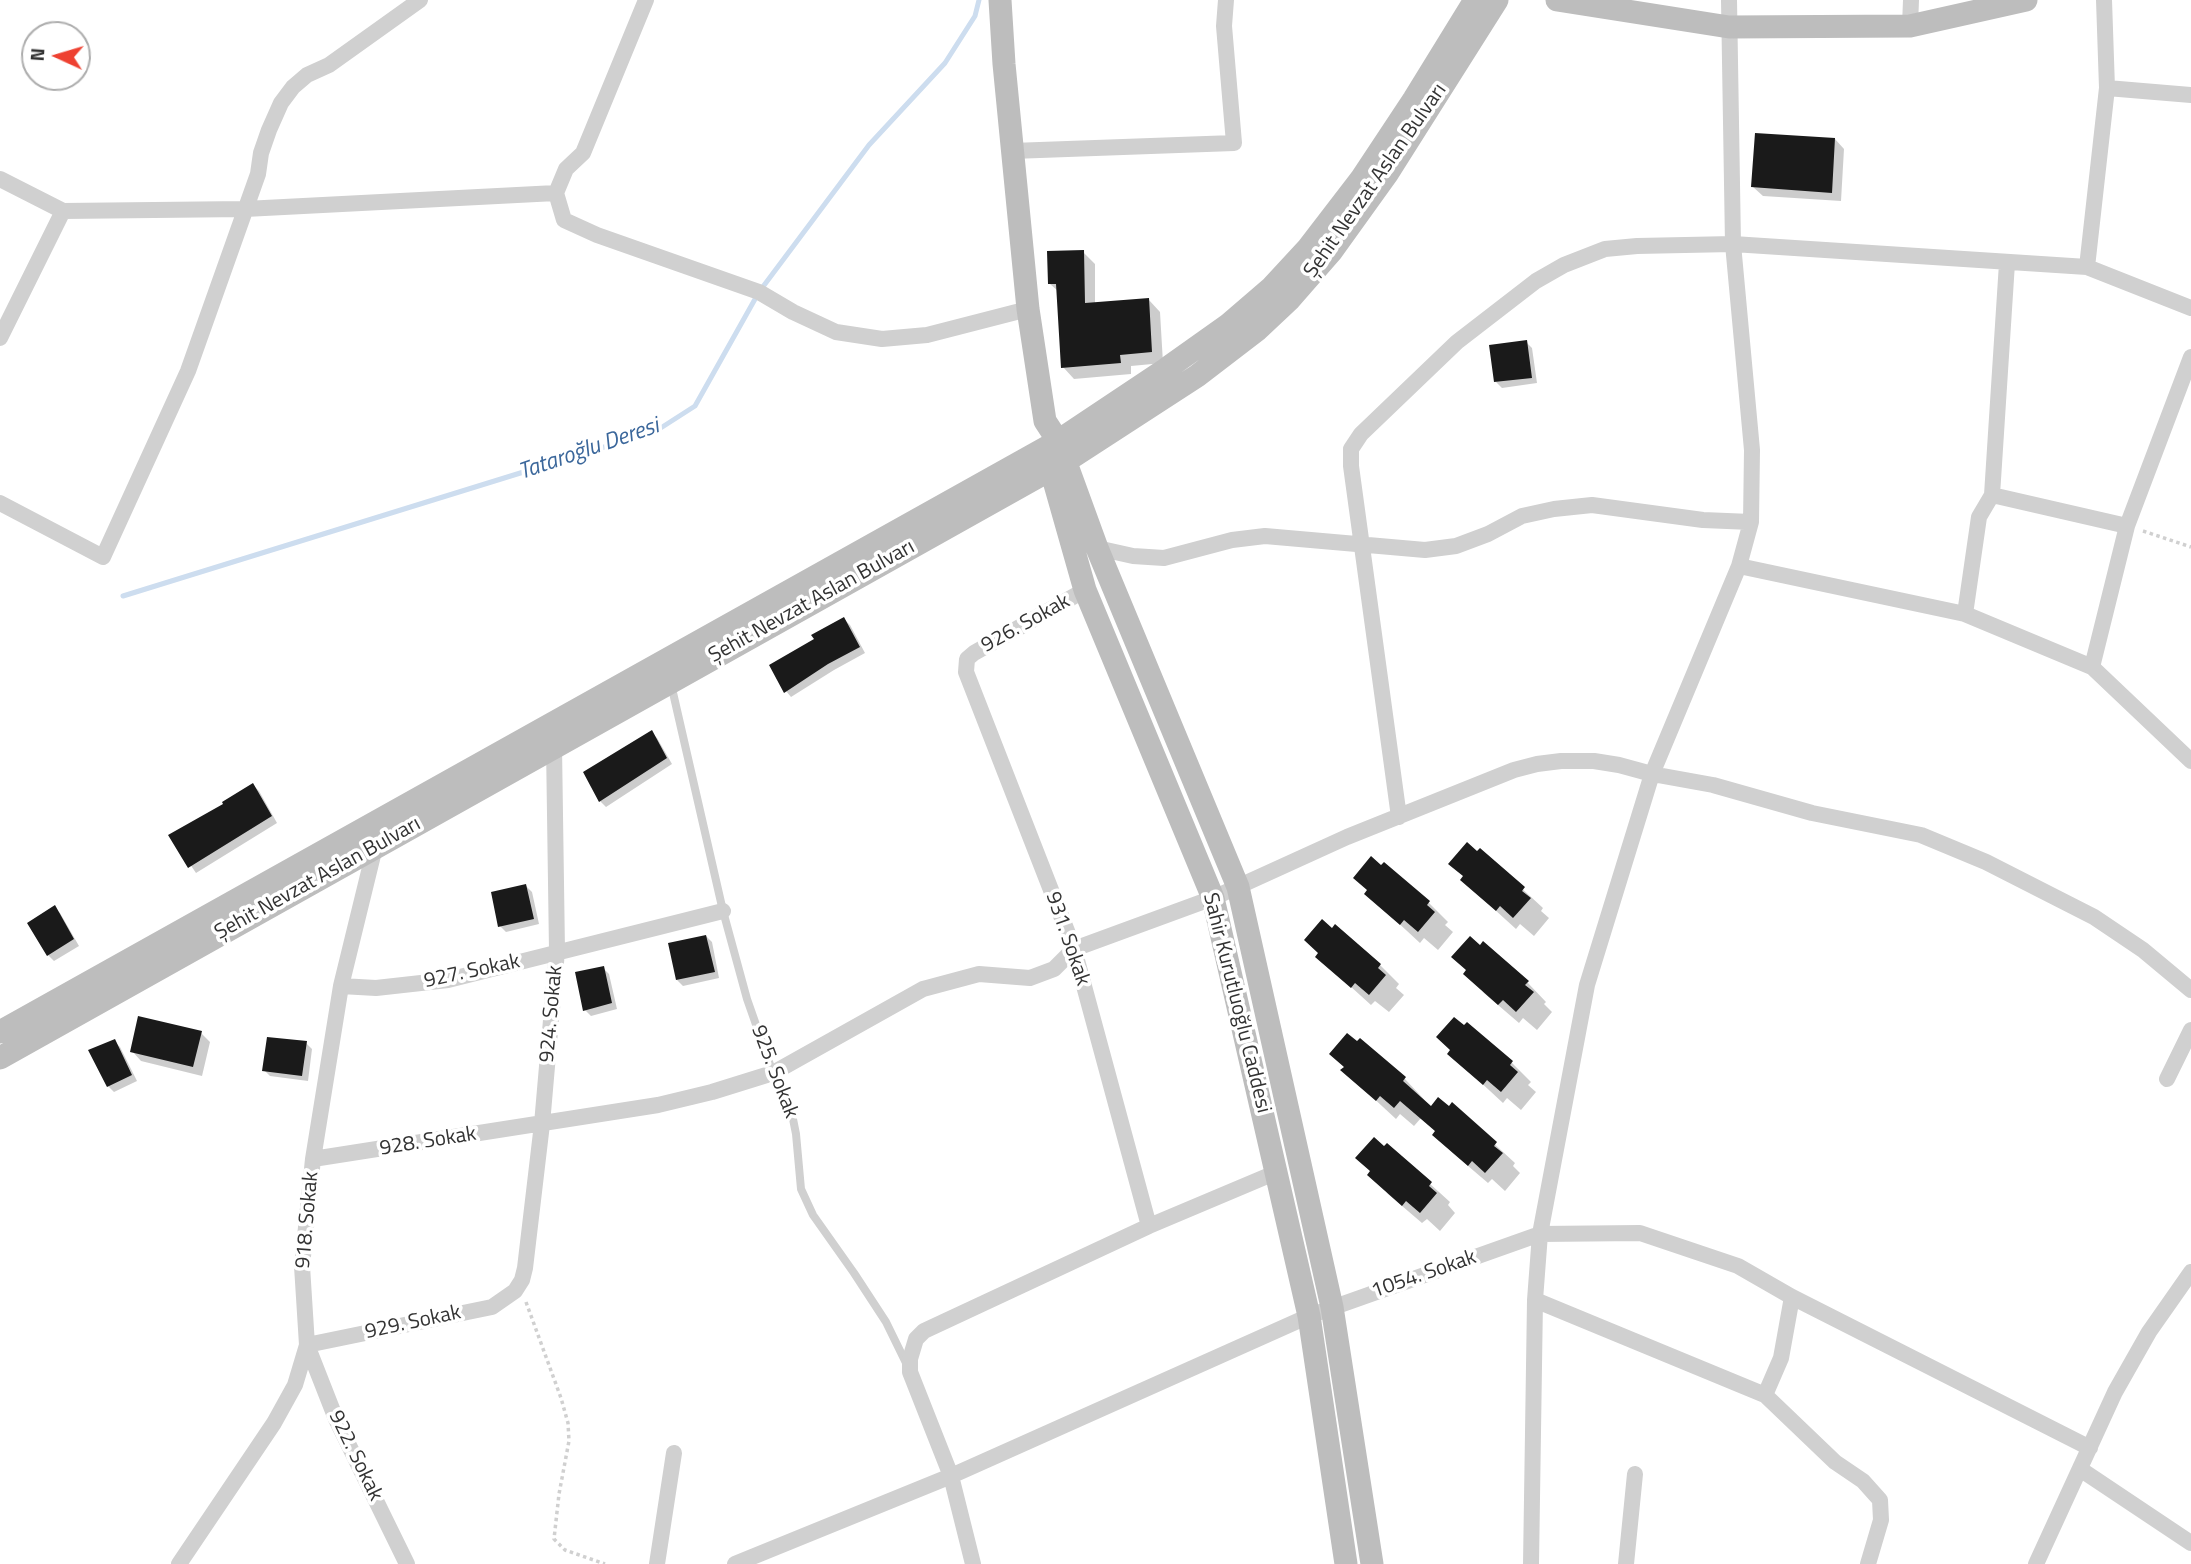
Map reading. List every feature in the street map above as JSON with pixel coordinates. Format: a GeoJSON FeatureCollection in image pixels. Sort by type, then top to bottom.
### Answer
{"type":"FeatureCollection","features":[{"type":"Feature","properties":{"kind":"main road"},"geometry":{"type":"LineString","coordinates":[[1000,0],[1028,309],[1045,422],[1055,454]]}},
{"type":"Feature","properties":{"kind":"main road","name":"Şehit Nevzat Aslan Bulvarı"},"geometry":{"type":"LineString","coordinates":[[0,1058],[670,681],[1055,454],[1228,325],[1271,288],[1308,248],[1361,179],[1475,0]]}},
{"type":"Feature","properties":{"kind":"main road","name":"Şehit Nevzat Aslan Bulvarı"},"geometry":{"type":"LineString","coordinates":[[0,1032],[1197,376],[1257,330],[1290,299],[1331,252],[1387,174],[1497,0]]}},
{"type":"Feature","properties":{"kind":"main road"},"geometry":{"type":"LineString","coordinates":[[1557,0],[1729,27],[1910,26],[2026,0]]}},
{"type":"Feature","properties":{"kind":"main road","name":"Sahir Kurutluoğlu Caddesi"},"geometry":{"type":"LineString","coordinates":[[1055,454],[1238,887],[1332,1307],[1372,1564]]}},
{"type":"Feature","properties":{"kind":"main road","name":"Sahir Kurutluoğlu Caddesi"},"geometry":{"type":"LineString","coordinates":[[1055,454],[1085,590],[1213,898],[1309,1316],[1346,1564]]}},
{"type":"Feature","properties":{"kind":"street"},"geometry":{"type":"LineString","coordinates":[[0,503],[103,557],[188,370],[258,174],[261,153],[269,130],[281,103],[307,75],[329,65],[421,0]]}},
{"type":"Feature","properties":{"kind":"street"},"geometry":{"type":"LineString","coordinates":[[646,0],[583,153],[566,169],[556,193],[564,220],[597,235],[759,292],[836,332],[882,339],[927,335],[1028,309]]}},
{"type":"Feature","properties":{"kind":"street"},"geometry":{"type":"LineString","coordinates":[[1012,151],[1234,143],[1224,26],[1226,0]]}},
{"type":"Feature","properties":{"kind":"street"},"geometry":{"type":"LineString","coordinates":[[1531,1564],[1535,1300],[1540,1234],[1587,985],[1652,774],[1739,566],[1752,522],[1752,450],[1733,244],[1729,0]]}},
{"type":"Feature","properties":{"kind":"street"},"geometry":{"type":"LineString","coordinates":[[1910,26],[1911,0]]}},
{"type":"Feature","properties":{"kind":"street"},"geometry":{"type":"LineString","coordinates":[[2087,267],[2107,88],[2104,0]]}},
{"type":"Feature","properties":{"kind":"street"},"geometry":{"type":"LineString","coordinates":[[2107,88],[2191,95]]}},
{"type":"Feature","properties":{"kind":"street"},"geometry":{"type":"LineString","coordinates":[[0,179],[63,212],[245,209],[556,193]]}},
{"type":"Feature","properties":{"kind":"street"},"geometry":{"type":"LineString","coordinates":[[0,338],[63,212]]}},
{"type":"Feature","properties":{"kind":"street"},"geometry":{"type":"LineString","coordinates":[[1399,817],[1351,466],[1351,449],[1361,434],[1457,342],[1536,281],[1564,264],[1605,249],[1733,244],[2087,267],[2191,307]]}},
{"type":"Feature","properties":{"kind":"street"},"geometry":{"type":"LineString","coordinates":[[1965,614],[1979,517],[1992,495],[2007,262]]}},
{"type":"Feature","properties":{"kind":"street"},"geometry":{"type":"LineString","coordinates":[[2092,667],[2127,526],[2191,357]]}},
{"type":"Feature","properties":{"kind":"street"},"geometry":{"type":"LineString","coordinates":[[1992,495],[2127,526]]}},
{"type":"Feature","properties":{"kind":"street"},"geometry":{"type":"LineString","coordinates":[[1097,548],[1133,556],[1164,558],[1232,540],[1265,536],[1425,550],[1456,546],[1488,534],[1522,516],[1592,505],[1703,520],[1752,522]]}},
{"type":"Feature","properties":{"kind":"street"},"geometry":{"type":"LineString","coordinates":[[1739,566],[1965,614],[2092,667],[2191,761]]}},
{"type":"Feature","properties":{"kind":"street","name":"926. Sokak"},"geometry":{"type":"LineString","coordinates":[[967,659],[1085,590]]}},
{"type":"Feature","properties":{"kind":"street","name":"931. Sokak"},"geometry":{"type":"LineString","coordinates":[[967,659],[967,678],[1074,949],[1149,1226]]}},
{"type":"Feature","properties":{"kind":"street","name":"924. Sokak"},"geometry":{"type":"LineString","coordinates":[[519,1285],[525,1268],[542,1124],[558,951],[554,746]]}},
{"type":"Feature","properties":{"kind":"street"},"geometry":{"type":"LineString","coordinates":[[1074,949],[1213,898],[1514,770],[1537,764],[1594,761],[1713,785],[1812,813],[1921,835],[1986,862],[2094,917],[2143,950],[2191,989]]}},
{"type":"Feature","properties":{"kind":"street","name":"918. Sokak"},"geometry":{"type":"LineString","coordinates":[[178,1564],[274,1423],[295,1385],[307,1345],[302,1266],[313,1159],[341,986],[375,847]]}},
{"type":"Feature","properties":{"kind":"street","name":"927. Sokak"},"geometry":{"type":"LineString","coordinates":[[341,986],[376,988],[448,981],[723,911]]}},
{"type":"Feature","properties":{"kind":"street","name":"928. Sokak"},"geometry":{"type":"LineString","coordinates":[[313,1159],[658,1105],[712,1092],[773,1073],[923,989],[979,974],[1030,978],[1054,970],[1074,949]]}},
{"type":"Feature","properties":{"kind":"street"},"geometry":{"type":"LineString","coordinates":[[2167,1079],[2191,1030]]}},
{"type":"Feature","properties":{"kind":"street"},"geometry":{"type":"LineString","coordinates":[[910,1372],[912,1347],[924,1331],[1149,1226],[1277,1172]]}},
{"type":"Feature","properties":{"kind":"street","name":"1054. Sokak"},"geometry":{"type":"LineString","coordinates":[[735,1564],[951,1476],[1309,1316],[1540,1234],[1640,1233],[1738,1266],[1792,1297],[2090,1448]]}},
{"type":"Feature","properties":{"kind":"street"},"geometry":{"type":"LineString","coordinates":[[2038,1563],[2115,1392],[2150,1332],[2191,1272]]}},
{"type":"Feature","properties":{"kind":"street","name":"929. Sokak"},"geometry":{"type":"LineString","coordinates":[[307,1345],[492,1307],[519,1285]]}},
{"type":"Feature","properties":{"kind":"street"},"geometry":{"type":"LineString","coordinates":[[1765,1395],[1781,1358],[1792,1297]]}},
{"type":"Feature","properties":{"kind":"street"},"geometry":{"type":"LineString","coordinates":[[1535,1300],[1765,1395],[1835,1462],[1863,1481],[1880,1500],[1881,1520],[1868,1564]]}},
{"type":"Feature","properties":{"kind":"street","name":"922. Sokak"},"geometry":{"type":"LineString","coordinates":[[307,1345],[336,1419],[407,1564]]}},
{"type":"Feature","properties":{"kind":"street","name":"925. Sokak"},"geometry":{"type":"LineString","coordinates":[[910,1372],[951,1476],[973,1564]]}},
{"type":"Feature","properties":{"kind":"street"},"geometry":{"type":"LineString","coordinates":[[657,1564],[674,1453]]}},
{"type":"Feature","properties":{"kind":"street"},"geometry":{"type":"LineString","coordinates":[[2080,1469],[2191,1543]]}},
{"type":"Feature","properties":{"kind":"street"},"geometry":{"type":"LineString","coordinates":[[1626,1564],[1635,1474]]}},
{"type":"Feature","properties":{"kind":"lane","name":"925. Sokak"},"geometry":{"type":"LineString","coordinates":[[670,681],[723,911],[747,999],[773,1073],[792,1114],[802,1189],[813,1215],[886,1322],[910,1372]]}},
{"type":"Feature","properties":{"kind":"path"},"geometry":{"type":"LineString","coordinates":[[2127,526],[2191,547]]}},
{"type":"Feature","properties":{"kind":"path"},"geometry":{"type":"LineString","coordinates":[[519,1285],[568,1423],[569,1441],[554,1539],[565,1550],[605,1564]]}},
{"type":"Feature","properties":{"kind":"building"},"geometry":{"type":"Polygon","coordinates":[[[1755,133],[1835,138],[1832,193],[1751,187],[1755,133]]]}},
{"type":"Feature","properties":{"kind":"building"},"geometry":{"type":"Polygon","coordinates":[[[1084,250],[1085,303],[1149,298],[1152,352],[1120,355],[1121,363],[1061,368],[1056,284],[1048,284],[1047,251],[1084,250]]]}},
{"type":"Feature","properties":{"kind":"building"},"geometry":{"type":"Polygon","coordinates":[[[1527,340],[1532,378],[1494,382],[1489,345],[1527,340]]]}},
{"type":"Feature","properties":{"kind":"building"},"geometry":{"type":"Polygon","coordinates":[[[844,617],[860,647],[784,693],[769,665],[814,639],[811,635],[844,617]]]}},
{"type":"Feature","properties":{"kind":"building"},"geometry":{"type":"Polygon","coordinates":[[[652,730],[667,758],[599,802],[583,772],[652,730]]]}},
{"type":"Feature","properties":{"kind":"building"},"geometry":{"type":"Polygon","coordinates":[[[253,783],[272,816],[188,868],[168,835],[223,804],[222,802],[253,783]]]}},
{"type":"Feature","properties":{"kind":"building"},"geometry":{"type":"Polygon","coordinates":[[[1467,842],[1477,851],[1480,848],[1525,887],[1522,891],[1531,898],[1513,918],[1500,906],[1496,911],[1460,880],[1463,876],[1448,864],[1467,842]]]}},
{"type":"Feature","properties":{"kind":"building"},"geometry":{"type":"Polygon","coordinates":[[[1371,856],[1381,865],[1384,862],[1430,901],[1427,905],[1435,912],[1418,932],[1404,920],[1400,925],[1364,894],[1367,890],[1353,878],[1371,856]]]}},
{"type":"Feature","properties":{"kind":"building"},"geometry":{"type":"Polygon","coordinates":[[[526,884],[534,919],[498,927],[491,892],[526,884]]]}},
{"type":"Feature","properties":{"kind":"building"},"geometry":{"type":"Polygon","coordinates":[[[55,905],[74,939],[47,956],[27,923],[55,905]]]}},
{"type":"Feature","properties":{"kind":"building"},"geometry":{"type":"Polygon","coordinates":[[[1322,919],[1332,928],[1335,924],[1381,964],[1378,968],[1386,975],[1369,995],[1355,983],[1351,988],[1315,957],[1318,953],[1304,940],[1322,919]]]}},
{"type":"Feature","properties":{"kind":"building"},"geometry":{"type":"Polygon","coordinates":[[[706,935],[715,972],[676,980],[668,943],[706,935]]]}},
{"type":"Feature","properties":{"kind":"building"},"geometry":{"type":"Polygon","coordinates":[[[1470,936],[1480,945],[1483,941],[1529,981],[1525,985],[1534,992],[1516,1012],[1503,1000],[1498,1005],[1463,974],[1466,970],[1451,957],[1470,936]]]}},
{"type":"Feature","properties":{"kind":"building"},"geometry":{"type":"Polygon","coordinates":[[[604,966],[612,1003],[583,1011],[575,972],[604,966]]]}},
{"type":"Feature","properties":{"kind":"building"},"geometry":{"type":"Polygon","coordinates":[[[138,1016],[202,1031],[193,1067],[130,1052],[138,1016]]]}},
{"type":"Feature","properties":{"kind":"building"},"geometry":{"type":"Polygon","coordinates":[[[1454,1017],[1464,1025],[1467,1022],[1513,1061],[1510,1065],[1518,1072],[1501,1092],[1487,1080],[1483,1085],[1447,1054],[1450,1050],[1436,1037],[1454,1017]]]}},
{"type":"Feature","properties":{"kind":"building"},"geometry":{"type":"Polygon","coordinates":[[[1347,1033],[1357,1041],[1360,1038],[1406,1077],[1403,1081],[1431,1106],[1438,1097],[1449,1106],[1452,1102],[1497,1142],[1494,1146],[1503,1153],[1485,1173],[1472,1161],[1468,1166],[1432,1135],[1435,1131],[1400,1101],[1394,1108],[1380,1096],[1376,1101],[1340,1070],[1344,1067],[1329,1054],[1347,1033]]]}},
{"type":"Feature","properties":{"kind":"building"},"geometry":{"type":"Polygon","coordinates":[[[267,1037],[307,1041],[302,1076],[262,1071],[267,1037]]]}},
{"type":"Feature","properties":{"kind":"building"},"geometry":{"type":"Polygon","coordinates":[[[115,1039],[132,1075],[107,1087],[88,1050],[115,1039]]]}},
{"type":"Feature","properties":{"kind":"building"},"geometry":{"type":"Polygon","coordinates":[[[1374,1137],[1384,1146],[1387,1143],[1432,1182],[1429,1186],[1437,1193],[1420,1213],[1406,1201],[1402,1206],[1367,1175],[1370,1171],[1355,1158],[1374,1137]]]}},
{"type":"Feature","properties":{"kind":"waterway","name":"Tataroğlu Deresi"},"geometry":{"type":"LineString","coordinates":[[123,596],[656,431],[695,406],[759,292],[869,145],[945,63],[975,16],[979,0]]}}]}
